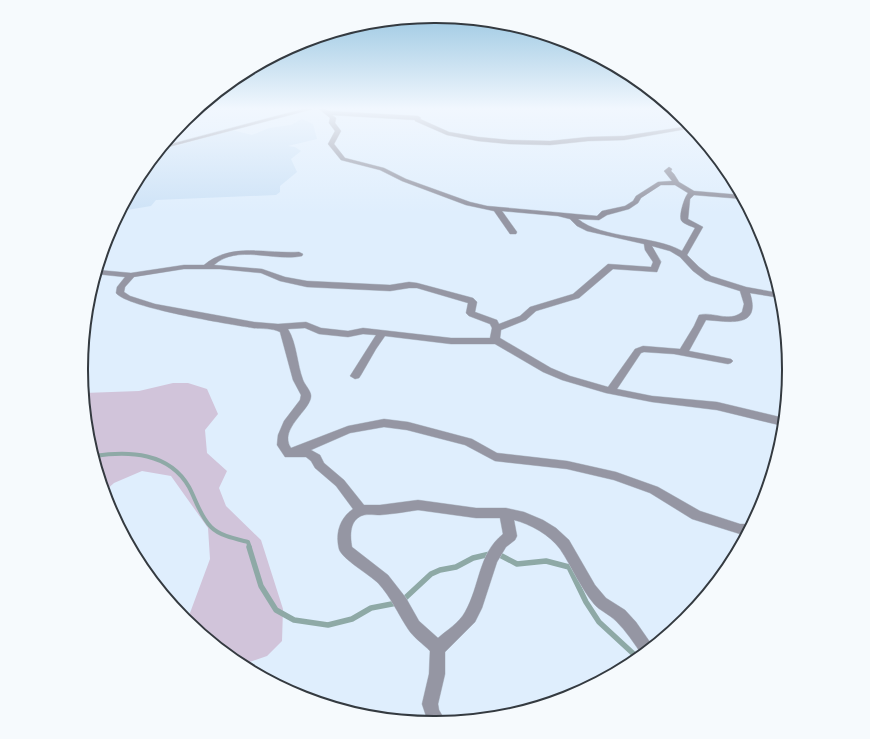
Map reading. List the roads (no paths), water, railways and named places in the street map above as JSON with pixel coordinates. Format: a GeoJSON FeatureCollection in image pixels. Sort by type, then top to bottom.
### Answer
{"type":"FeatureCollection","features":[{"type":"Feature","properties":{"kind":"street"},"geometry":{"type":"LineString","coordinates":[[331,143],[343,159],[382,169],[404,180],[468,204],[487,208],[599,218],[605,213],[627,208],[636,202],[638,197],[660,183],[676,183]]}},
{"type":"Feature","properties":{"kind":"street"},"geometry":{"type":"LineString","coordinates":[[669,169],[667,171],[672,175],[676,183],[692,193],[736,197]]}},
{"type":"Feature","properties":{"kind":"street"},"geometry":{"type":"LineString","coordinates":[[683,255],[699,227],[685,221],[684,218],[687,198],[692,193]]}},
{"type":"Feature","properties":{"kind":"street"},"geometry":{"type":"LineString","coordinates":[[496,209],[505,218],[507,225],[513,232]]}},
{"type":"Feature","properties":{"kind":"street"},"geometry":{"type":"LineString","coordinates":[[571,216],[580,224],[590,229],[673,249],[683,255],[696,269],[708,278],[744,289],[773,295]]}},
{"type":"Feature","properties":{"kind":"street"},"geometry":{"type":"LineString","coordinates":[[497,328],[523,318],[533,309],[576,296],[611,266],[654,270],[657,262],[649,250],[647,242]]}},
{"type":"Feature","properties":{"kind":"street"},"geometry":{"type":"LineString","coordinates":[[206,267],[212,261],[226,254],[241,252],[287,256],[299,254]]}},
{"type":"Feature","properties":{"kind":"street"},"geometry":{"type":"LineString","coordinates":[[102,272],[131,275],[171,268],[206,267],[262,271],[283,279],[308,284],[390,288],[409,285],[428,288],[473,302],[470,313],[494,322],[497,328],[495,335],[498,341]]}},
{"type":"Feature","properties":{"kind":"street"},"geometry":{"type":"LineString","coordinates":[[131,275],[121,287],[120,293],[127,298],[139,302],[232,322],[278,327],[306,325],[319,331],[348,334],[363,331],[451,341],[498,341],[548,370],[566,378],[610,391],[652,400],[717,406],[778,421]]}},
{"type":"Feature","properties":{"kind":"street"},"geometry":{"type":"LineString","coordinates":[[683,353],[700,326],[702,317],[736,320],[745,314],[748,310],[744,289]]}},
{"type":"Feature","properties":{"kind":"street"},"geometry":{"type":"LineString","coordinates":[[278,327],[284,330],[286,334],[298,380],[306,395],[305,401],[289,421],[284,436],[283,445],[289,454]]}},
{"type":"Feature","properties":{"kind":"street"},"geometry":{"type":"LineString","coordinates":[[355,376],[365,363],[372,347],[380,339],[382,333]]}},
{"type":"Feature","properties":{"kind":"street"},"geometry":{"type":"LineString","coordinates":[[610,391],[638,351],[643,349],[683,353],[728,361]]}},
{"type":"Feature","properties":{"kind":"street"},"geometry":{"type":"LineString","coordinates":[[289,454],[348,430],[384,423],[408,426],[468,442],[495,457],[567,465],[616,476],[654,490],[696,515],[732,527],[743,528]]}},
{"type":"Feature","properties":{"kind":"street"},"geometry":{"type":"LineString","coordinates":[[289,454],[308,453],[316,458],[319,465],[340,483],[361,510]]}},
{"type":"Feature","properties":{"kind":"street"},"geometry":{"type":"LineString","coordinates":[[438,648],[414,626],[401,602],[383,578],[346,550],[344,537],[345,528],[350,518],[361,510],[380,510],[418,505],[476,513],[506,513],[519,516],[538,524],[551,532],[564,544],[590,589],[601,602],[620,615],[631,627],[644,646]]}},
{"type":"Feature","properties":{"kind":"street"},"geometry":{"type":"LineString","coordinates":[[433,716],[430,706],[430,695],[438,673],[435,660],[438,648],[470,618],[482,582],[495,552],[503,540],[510,536],[506,513]]}},
{"type":"Feature","properties":{"kind":"waterway"},"geometry":{"type":"LineString","coordinates":[[99,455],[134,454],[147,456],[159,460],[171,467],[181,475],[189,487],[207,523],[223,535],[248,542],[250,548]]}},
{"type":"Feature","properties":{"kind":"waterway"},"geometry":{"type":"LineString","coordinates":[[249,547],[261,586],[276,610],[294,620],[328,625],[352,619],[371,608],[397,603]]}},
{"type":"Feature","properties":{"kind":"waterway"},"geometry":{"type":"LineString","coordinates":[[403,600],[431,574],[440,570],[456,567],[473,558],[490,554]]}},
{"type":"Feature","properties":{"kind":"waterway"},"geometry":{"type":"LineString","coordinates":[[498,554],[517,564],[546,561],[569,567],[586,602],[599,622],[633,654]]}}]}
